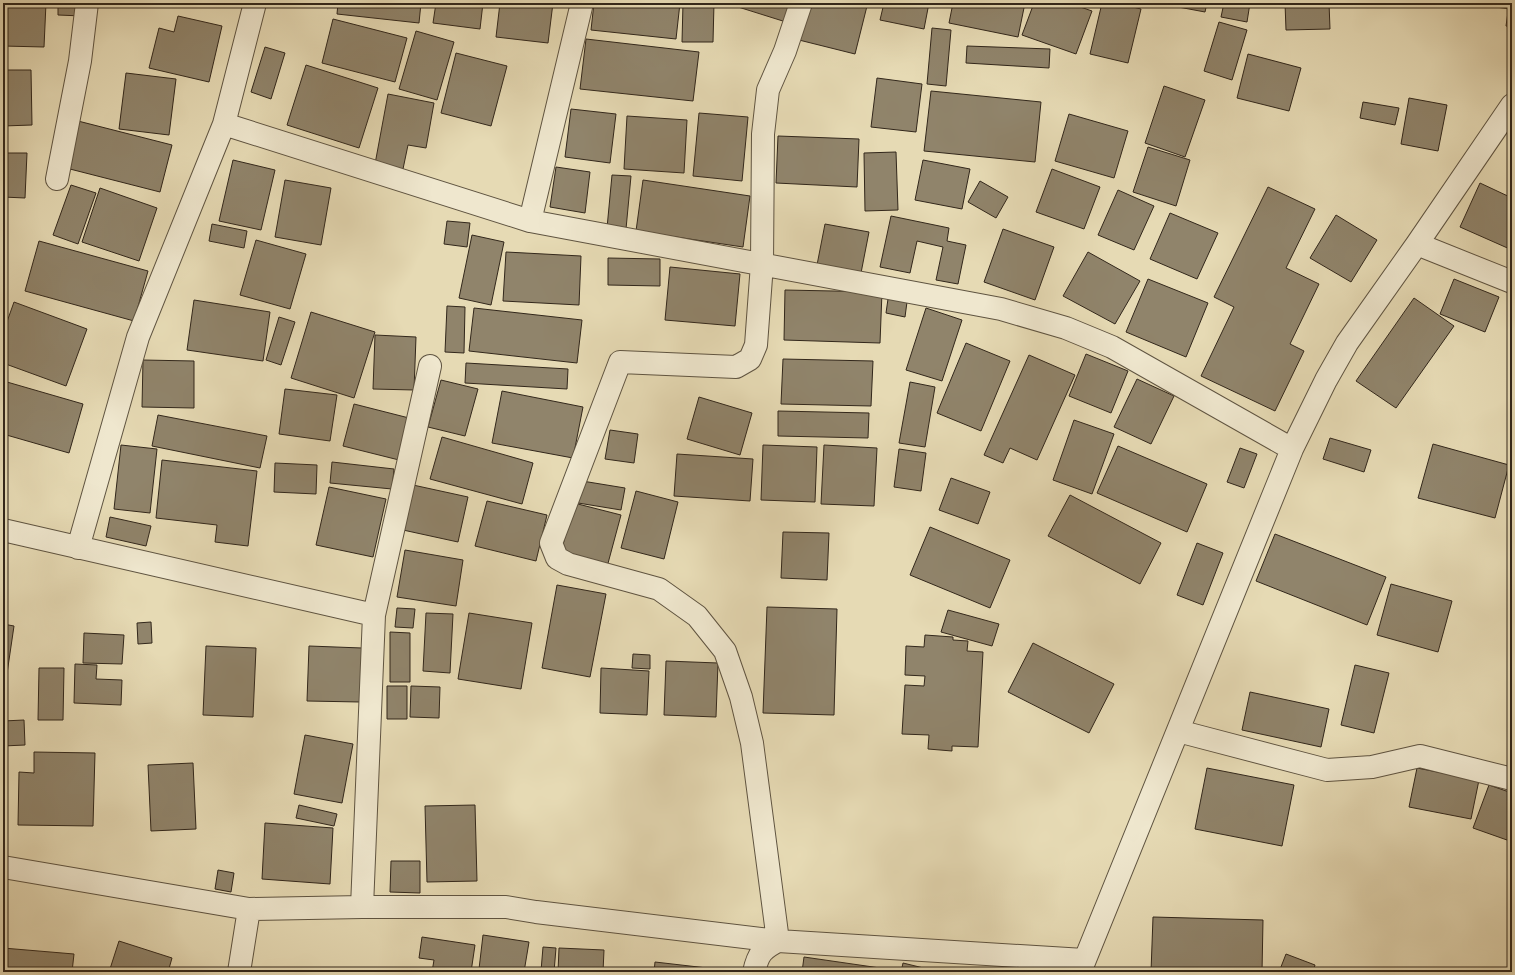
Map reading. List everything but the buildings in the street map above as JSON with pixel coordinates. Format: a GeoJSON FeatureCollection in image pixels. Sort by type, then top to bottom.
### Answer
{"type":"FeatureCollection","features":[{"type":"Feature","properties":{"kind":"street"},"geometry":{"type":"LineString","coordinates":[[57,179],[80,61],[87,3]]}},
{"type":"Feature","properties":{"kind":"street"},"geometry":{"type":"LineString","coordinates":[[78,548],[138,337],[224,124],[255,3]]}},
{"type":"Feature","properties":{"kind":"street"},"geometry":{"type":"LineString","coordinates":[[530,222],[582,3]]}},
{"type":"Feature","properties":{"kind":"street"},"geometry":{"type":"LineString","coordinates":[[778,941],[752,743],[741,697],[725,651],[697,616],[659,589],[568,564],[557,558],[551,543],[620,362],[736,367],[750,359],[756,345],[762,264],[763,134],[768,90],[785,51],[801,3]]}},
{"type":"Feature","properties":{"kind":"street"},"geometry":{"type":"LineString","coordinates":[[3,867],[249,909],[362,906],[506,907],[536,912],[778,941],[1082,966],[1292,449],[1326,380],[1347,342],[1417,244],[1512,105]]}},
{"type":"Feature","properties":{"kind":"street"},"geometry":{"type":"LineString","coordinates":[[224,124],[530,222],[1001,309],[1066,328],[1112,347],[1292,449]]}},
{"type":"Feature","properties":{"kind":"street"},"geometry":{"type":"LineString","coordinates":[[1417,244],[1512,282]]}},
{"type":"Feature","properties":{"kind":"street"},"geometry":{"type":"LineString","coordinates":[[362,906],[374,615],[430,366]]}},
{"type":"Feature","properties":{"kind":"street"},"geometry":{"type":"LineString","coordinates":[[3,530],[374,615]]}},
{"type":"Feature","properties":{"kind":"street"},"geometry":{"type":"LineString","coordinates":[[1178,731],[1327,770],[1372,767],[1420,756],[1512,779]]}},
{"type":"Feature","properties":{"kind":"street"},"geometry":{"type":"LineString","coordinates":[[239,972],[249,909]]}},
{"type":"Feature","properties":{"kind":"street"},"geometry":{"type":"LineString","coordinates":[[754,972],[757,960],[765,947],[778,941]]}}]}
